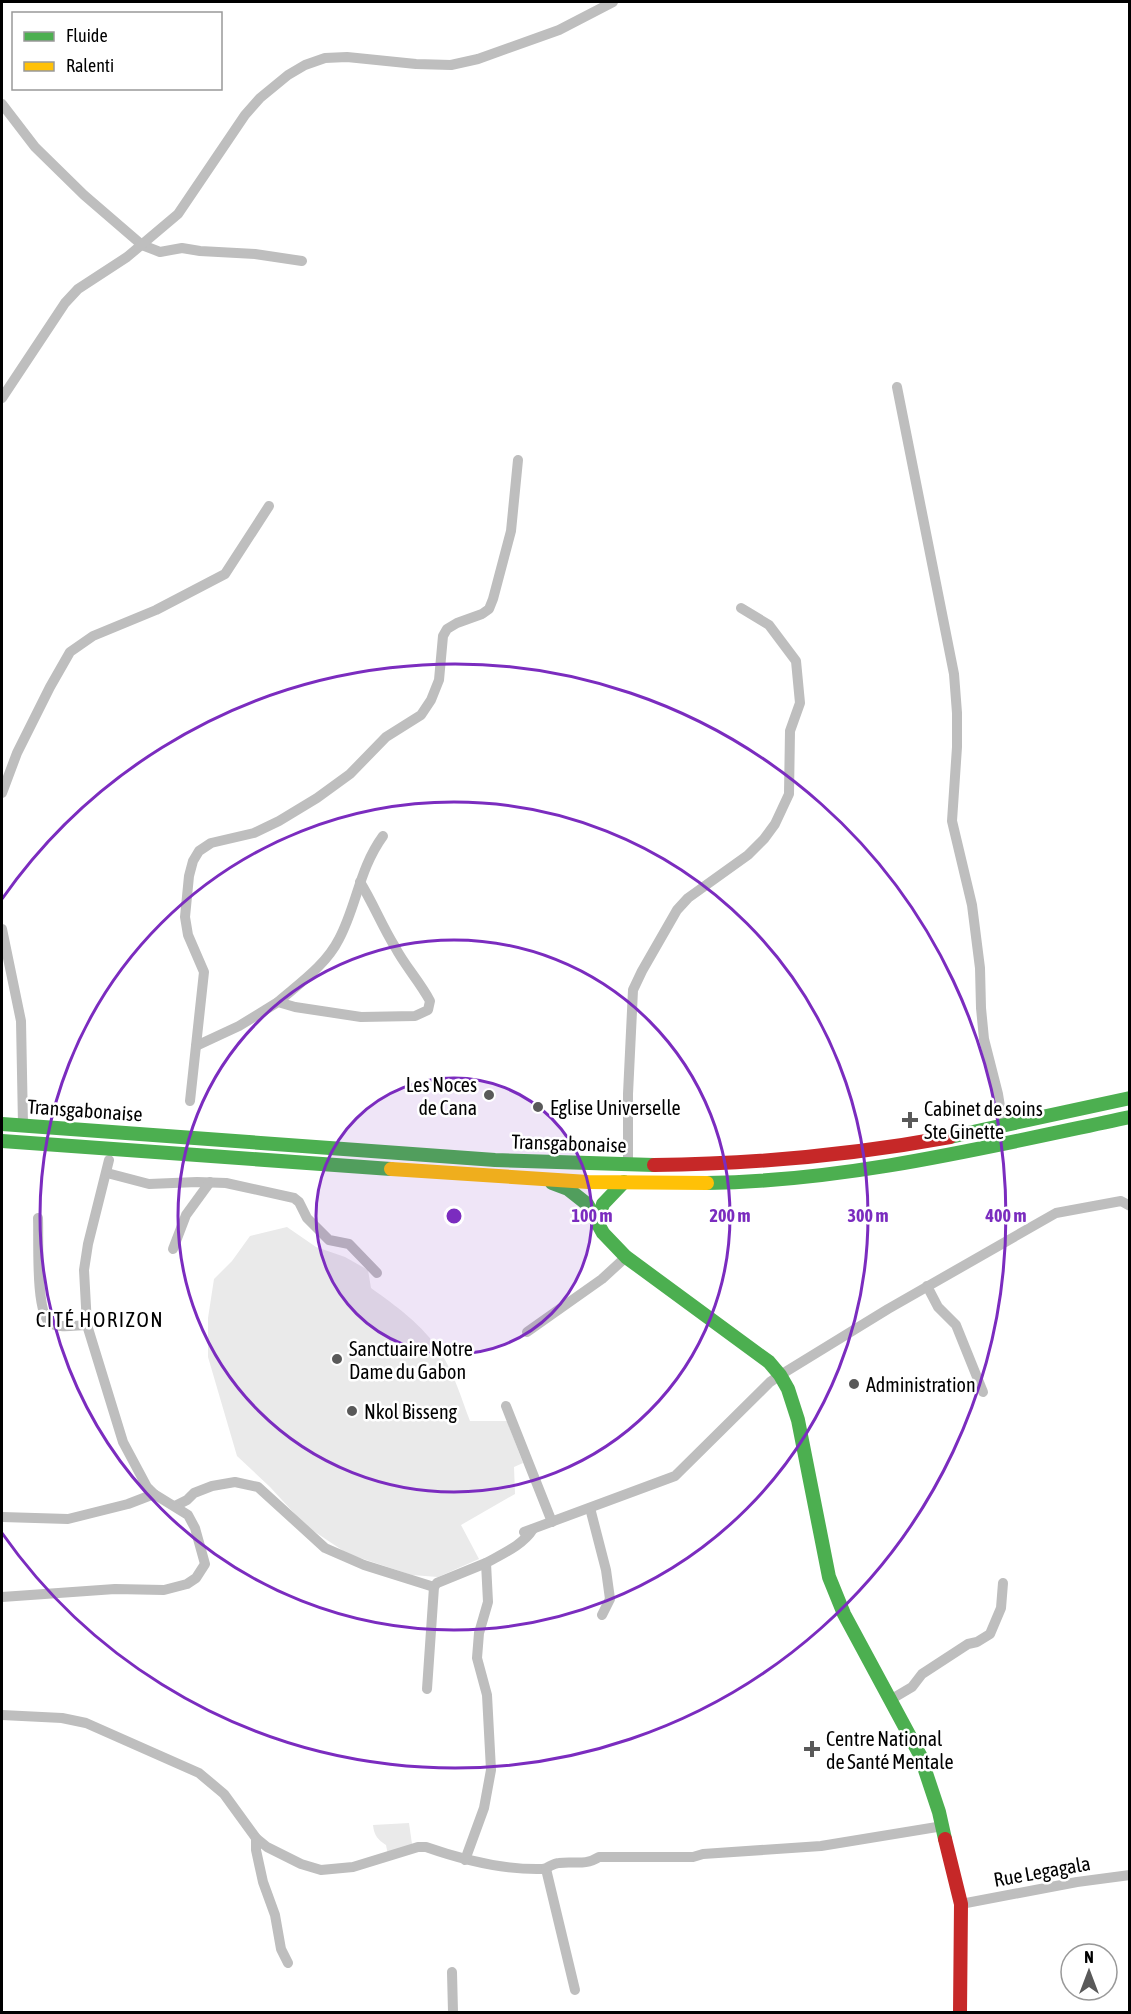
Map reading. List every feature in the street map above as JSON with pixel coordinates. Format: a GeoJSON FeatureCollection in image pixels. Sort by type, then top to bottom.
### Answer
{"type":"FeatureCollection","features":[{"type":"Feature","properties":{"kind":"main road","name":"Transgabonaise"},"geometry":{"type":"LineString","coordinates":[[2,1124],[570,1165],[729,1164],[832,1156],[891,1148],[1130,1098]]}},
{"type":"Feature","properties":{"kind":"main road","name":"Transgabonaise"},"geometry":{"type":"LineString","coordinates":[[2,1141],[569,1182],[749,1181],[831,1174],[962,1153],[1130,1116]]}},
{"type":"Feature","properties":{"kind":"main road"},"geometry":{"type":"LineString","coordinates":[[542,1179],[568,1189],[578,1196],[591,1209],[603,1233],[627,1257],[782,1374],[798,1420],[829,1577],[844,1614],[920,1755],[943,1826],[961,1905],[960,2013]]}},
{"type":"Feature","properties":{"kind":"main road"},"geometry":{"type":"LineString","coordinates":[[597,1223],[599,1210],[604,1200],[624,1182]]}},
{"type":"Feature","properties":{"kind":"street"},"geometry":{"type":"LineString","coordinates":[[2,398],[53,320],[78,289],[127,257],[178,214],[245,115],[281,80],[305,65],[325,58],[347,57],[416,64],[451,64],[478,59],[559,30],[612,2]]}},
{"type":"Feature","properties":{"kind":"street"},"geometry":{"type":"LineString","coordinates":[[2,104],[35,147],[84,195],[142,245],[160,252],[182,248],[255,254],[302,261]]}},
{"type":"Feature","properties":{"kind":"street"},"geometry":{"type":"LineString","coordinates":[[897,387],[954,674],[957,747],[952,821],[972,905],[980,968],[984,1039],[1003,1125]]}},
{"type":"Feature","properties":{"kind":"street"},"geometry":{"type":"LineString","coordinates":[[190,1101],[204,972],[188,935],[185,917],[193,861],[199,851],[211,843],[254,832],[279,821],[317,798],[351,774],[386,737],[421,715],[431,700],[439,680],[443,636],[447,629],[456,623],[482,614],[489,609],[493,599],[511,531],[518,460]]}},
{"type":"Feature","properties":{"kind":"street"},"geometry":{"type":"LineString","coordinates":[[2,793],[17,753],[70,652],[93,636],[156,610],[225,574],[268,506]]}},
{"type":"Feature","properties":{"kind":"street"},"geometry":{"type":"LineString","coordinates":[[628,1165],[628,1094],[633,990],[677,910],[687,898],[748,855],[764,839],[775,824],[789,794],[790,732],[800,703],[796,661],[769,625],[741,608]]}},
{"type":"Feature","properties":{"kind":"street"},"geometry":{"type":"LineString","coordinates":[[196,1046],[239,1026],[278,1002],[326,960],[340,938],[374,848],[383,836]]}},
{"type":"Feature","properties":{"kind":"street"},"geometry":{"type":"LineString","coordinates":[[278,1002],[361,1017],[416,1017],[428,1010],[430,1001],[425,991],[395,947],[374,903],[360,882]]}},
{"type":"Feature","properties":{"kind":"street"},"geometry":{"type":"LineString","coordinates":[[2,929],[21,1021],[23,1125]]}},
{"type":"Feature","properties":{"kind":"street"},"geometry":{"type":"LineString","coordinates":[[2,1597],[115,1589],[164,1590],[187,1584],[196,1578],[205,1564],[195,1528],[188,1515],[154,1494],[147,1487],[117,1429],[87,1325],[84,1270],[92,1224],[109,1160]]}},
{"type":"Feature","properties":{"kind":"street"},"geometry":{"type":"LineString","coordinates":[[107,1173],[149,1184],[210,1182],[294,1198],[308,1218],[329,1240],[349,1244],[377,1273]]}},
{"type":"Feature","properties":{"kind":"street"},"geometry":{"type":"LineString","coordinates":[[173,1249],[186,1215],[210,1182]]}},
{"type":"Feature","properties":{"kind":"street"},"geometry":{"type":"LineString","coordinates":[[427,1689],[434,1587],[437,1583],[486,1563],[508,1551],[529,1536],[528,1530],[675,1476],[770,1382],[927,1286],[1056,1213],[1121,1201],[1130,1206]]}},
{"type":"Feature","properties":{"kind":"street"},"geometry":{"type":"LineString","coordinates":[[38,1218],[43,1315],[48,1322],[57,1326],[87,1325]]}},
{"type":"Feature","properties":{"kind":"street"},"geometry":{"type":"LineString","coordinates":[[527,1332],[602,1279],[627,1257]]}},
{"type":"Feature","properties":{"kind":"street"},"geometry":{"type":"LineString","coordinates":[[927,1286],[938,1307],[956,1325],[984,1392]]}},
{"type":"Feature","properties":{"kind":"street"},"geometry":{"type":"LineString","coordinates":[[506,1406],[552,1522]]}},
{"type":"Feature","properties":{"kind":"street"},"geometry":{"type":"LineString","coordinates":[[175,1506],[195,1493],[213,1486],[235,1482],[258,1487],[325,1548],[364,1565],[434,1587]]}},
{"type":"Feature","properties":{"kind":"street"},"geometry":{"type":"LineString","coordinates":[[2,1517],[68,1519],[128,1504],[154,1494]]}},
{"type":"Feature","properties":{"kind":"street"},"geometry":{"type":"LineString","coordinates":[[590,1508],[606,1570],[610,1599],[602,1615]]}},
{"type":"Feature","properties":{"kind":"street"},"geometry":{"type":"LineString","coordinates":[[465,1860],[484,1808],[491,1770],[487,1695],[477,1658],[479,1633],[488,1602],[486,1563]]}},
{"type":"Feature","properties":{"kind":"street"},"geometry":{"type":"LineString","coordinates":[[890,1700],[912,1687],[922,1674],[968,1644],[977,1642],[990,1634],[1001,1608],[1004,1583]]}},
{"type":"Feature","properties":{"kind":"street"},"geometry":{"type":"LineString","coordinates":[[2,1715],[62,1718],[86,1724],[199,1773],[224,1794],[256,1838],[267,1847],[301,1864],[321,1870],[353,1867],[418,1847],[426,1847],[465,1860],[516,1868],[546,1869],[556,1863],[589,1864],[599,1857],[693,1857],[703,1854],[821,1846],[943,1826]]}},
{"type":"Feature","properties":{"kind":"street"},"geometry":{"type":"LineString","coordinates":[[256,1838],[256,1850],[265,1888],[275,1915],[281,1949],[288,1963]]}},
{"type":"Feature","properties":{"kind":"street"},"geometry":{"type":"LineString","coordinates":[[546,1869],[575,1990]]}},
{"type":"Feature","properties":{"kind":"street","name":"Rue Legagala"},"geometry":{"type":"LineString","coordinates":[[961,1905],[1054,1886],[1130,1875]]}},
{"type":"Feature","properties":{"kind":"street"},"geometry":{"type":"LineString","coordinates":[[452,1972],[453,2013]]}},
{"type":"Feature","properties":{"kind":"shaded area"},"geometry":{"type":"Polygon","coordinates":[[[287,1227],[316,1247],[345,1257],[368,1270],[371,1288],[417,1325],[440,1352],[453,1377],[470,1421],[507,1421],[523,1463],[514,1467],[515,1494],[461,1525],[479,1559],[438,1577],[412,1575],[348,1554],[306,1526],[237,1456],[208,1357],[208,1318],[214,1279],[232,1261],[250,1236],[287,1227]]]}},
{"type":"Feature","properties":{"kind":"shaded area"},"geometry":{"type":"Polygon","coordinates":[[[409,1823],[412,1844],[388,1855],[386,1845],[377,1837],[373,1825],[409,1823]]]}},
{"type":"Feature","properties":{"kind":"traffic: fast"},"geometry":{"type":"LineString","coordinates":[[950,1137],[1130,1098]]}},
{"type":"Feature","properties":{"kind":"traffic: fast"},"geometry":{"type":"LineString","coordinates":[[707,1183],[761,1181],[867,1169],[973,1150],[1130,1117]]}},
{"type":"Feature","properties":{"kind":"traffic: fast"},"geometry":{"type":"LineString","coordinates":[[2,1124],[495,1160],[654,1165]]}},
{"type":"Feature","properties":{"kind":"traffic: fast"},"geometry":{"type":"LineString","coordinates":[[2,1141],[391,1169]]}},
{"type":"Feature","properties":{"kind":"traffic: fast"},"geometry":{"type":"LineString","coordinates":[[597,1223],[603,1204],[624,1182]]}},
{"type":"Feature","properties":{"kind":"traffic: fast"},"geometry":{"type":"LineString","coordinates":[[552,1183],[568,1189],[587,1204],[603,1233],[626,1257],[769,1362],[780,1375],[788,1389],[798,1420],[829,1577],[844,1614],[920,1755],[939,1812],[945,1839]]}},
{"type":"Feature","properties":{"kind":"traffic: slow"},"geometry":{"type":"LineString","coordinates":[[391,1169],[588,1182],[707,1183]]}},
{"type":"Feature","properties":{"kind":"traffic: jam"},"geometry":{"type":"LineString","coordinates":[[654,1165],[729,1163],[803,1157],[876,1149],[950,1137]]}},
{"type":"Feature","properties":{"kind":"traffic: jam"},"geometry":{"type":"LineString","coordinates":[[945,1839],[961,1904],[960,2012]]}},
{"type":"Feature","properties":{"kind":"place","name":"Les Noces de Cana"},"geometry":{"type":"Point","coordinates":[489,1095]}},
{"type":"Feature","properties":{"kind":"place","name":"Eglise Universelle"},"geometry":{"type":"Point","coordinates":[538,1107]}},
{"type":"Feature","properties":{"kind":"place","name":"Cabinet de soins Ste Ginette"},"geometry":{"type":"Point","coordinates":[910,1120]}},
{"type":"Feature","properties":{"kind":"place","name":"Sanctuaire Notre Dame du Gabon"},"geometry":{"type":"Point","coordinates":[337,1359]}},
{"type":"Feature","properties":{"kind":"place","name":"Administration"},"geometry":{"type":"Point","coordinates":[854,1384]}},
{"type":"Feature","properties":{"kind":"place","name":"Nkol Bisseng"},"geometry":{"type":"Point","coordinates":[352,1411]}},
{"type":"Feature","properties":{"kind":"place","name":"Centre National de Santé Mentale"},"geometry":{"type":"Point","coordinates":[812,1749]}},
{"type":"Feature","properties":{"kind":"district","name":"CITÉ HORIZON"},"geometry":{"type":"Point","coordinates":[100,1319]}}]}
